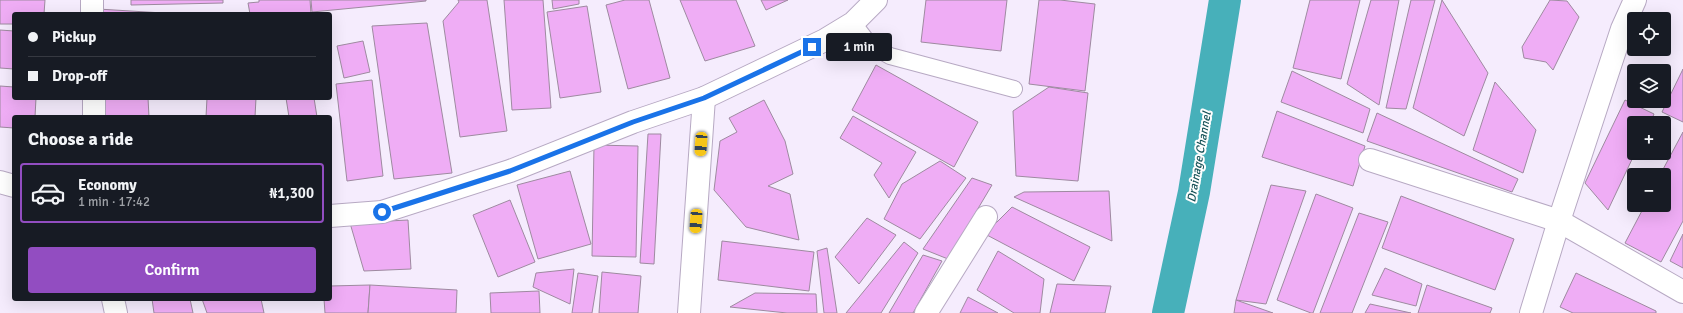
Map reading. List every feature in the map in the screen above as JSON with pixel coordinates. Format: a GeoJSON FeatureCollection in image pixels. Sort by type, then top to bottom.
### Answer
{"type":"FeatureCollection","features":[{"type":"Feature","properties":{"kind":"street"},"geometry":{"type":"LineString","coordinates":[[92,0],[92,12]]}},
{"type":"Feature","properties":{"kind":"street"},"geometry":{"type":"LineString","coordinates":[[332,216],[382,212],[510,171],[633,122],[704,98],[825,40],[853,23],[876,0]]}},
{"type":"Feature","properties":{"kind":"street"},"geometry":{"type":"LineString","coordinates":[[1531,313],[1559,221],[1622,29],[1635,0]]}},
{"type":"Feature","properties":{"kind":"street"},"geometry":{"type":"LineString","coordinates":[[689,313],[704,98]]}},
{"type":"Feature","properties":{"kind":"street"},"geometry":{"type":"LineString","coordinates":[[94,100],[94,115]]}},
{"type":"Feature","properties":{"kind":"street"},"geometry":{"type":"LineString","coordinates":[[1370,160],[1559,221],[1683,292]]}},
{"type":"Feature","properties":{"kind":"street"},"geometry":{"type":"LineString","coordinates":[[0,182],[12,185]]}},
{"type":"Feature","properties":{"kind":"street"},"geometry":{"type":"LineString","coordinates":[[926,313],[986,217]]}},
{"type":"Feature","properties":{"kind":"street"},"geometry":{"type":"LineString","coordinates":[[113,301],[116,313]]}},
{"type":"Feature","properties":{"kind":"lane"},"geometry":{"type":"LineString","coordinates":[[853,23],[869,44],[890,56],[1014,89]]}},
{"type":"Feature","properties":{"kind":"building"},"geometry":{"type":"Polygon","coordinates":[[[0,0],[45,0],[44,12],[12,12],[12,24],[0,24],[0,0]]]}},
{"type":"Feature","properties":{"kind":"building"},"geometry":{"type":"Polygon","coordinates":[[[131,0],[223,0],[223,3],[131,5],[131,0]]]}},
{"type":"Feature","properties":{"kind":"building"},"geometry":{"type":"Polygon","coordinates":[[[259,0],[310,0],[311,12],[250,12],[248,3],[259,2],[259,0]]]}},
{"type":"Feature","properties":{"kind":"building"},"geometry":{"type":"Polygon","coordinates":[[[311,0],[426,0],[426,1],[312,12],[311,0]]]}},
{"type":"Feature","properties":{"kind":"building"},"geometry":{"type":"Polygon","coordinates":[[[458,0],[487,0],[507,131],[460,137],[443,21],[459,2],[458,0]]]}},
{"type":"Feature","properties":{"kind":"building"},"geometry":{"type":"Polygon","coordinates":[[[504,0],[543,0],[551,108],[512,110],[504,0]]]}},
{"type":"Feature","properties":{"kind":"building"},"geometry":{"type":"Polygon","coordinates":[[[552,0],[579,0],[579,4],[553,9],[552,0]]]}},
{"type":"Feature","properties":{"kind":"building"},"geometry":{"type":"Polygon","coordinates":[[[625,0],[649,0],[670,78],[628,89],[606,5],[625,0]]]}},
{"type":"Feature","properties":{"kind":"building"},"geometry":{"type":"Polygon","coordinates":[[[680,0],[736,0],[755,46],[705,61],[680,0]]]}},
{"type":"Feature","properties":{"kind":"building"},"geometry":{"type":"Polygon","coordinates":[[[761,0],[788,0],[766,10],[761,0]]]}},
{"type":"Feature","properties":{"kind":"building"},"geometry":{"type":"Polygon","coordinates":[[[926,0],[1007,0],[1001,51],[921,42],[926,0]]]}},
{"type":"Feature","properties":{"kind":"building"},"geometry":{"type":"Polygon","coordinates":[[[1039,0],[1060,0],[1095,4],[1085,91],[1029,84],[1039,0]]]}},
{"type":"Feature","properties":{"kind":"building"},"geometry":{"type":"Polygon","coordinates":[[[1310,0],[1360,0],[1341,79],[1293,68],[1310,0]]]}},
{"type":"Feature","properties":{"kind":"building"},"geometry":{"type":"Polygon","coordinates":[[[1371,0],[1399,0],[1379,105],[1347,84],[1371,0]]]}},
{"type":"Feature","properties":{"kind":"building"},"geometry":{"type":"Polygon","coordinates":[[[1411,0],[1435,0],[1406,109],[1386,108],[1411,0]]]}},
{"type":"Feature","properties":{"kind":"building"},"geometry":{"type":"Polygon","coordinates":[[[1442,0],[1488,73],[1464,136],[1413,108],[1442,0]]]}},
{"type":"Feature","properties":{"kind":"building"},"geometry":{"type":"Polygon","coordinates":[[[1550,0],[1567,1],[1579,17],[1553,70],[1546,62],[1524,58],[1522,47],[1550,0]]]}},
{"type":"Feature","properties":{"kind":"building"},"geometry":{"type":"Polygon","coordinates":[[[587,6],[601,92],[560,98],[547,12],[587,6]]]}},
{"type":"Feature","properties":{"kind":"building"},"geometry":{"type":"Polygon","coordinates":[[[98,9],[147,12],[98,12],[98,9]]]}},
{"type":"Feature","properties":{"kind":"building"},"geometry":{"type":"Polygon","coordinates":[[[427,23],[452,173],[394,179],[372,26],[427,23]]]}},
{"type":"Feature","properties":{"kind":"building"},"geometry":{"type":"Polygon","coordinates":[[[0,30],[12,31],[12,69],[0,68],[0,30]]]}},
{"type":"Feature","properties":{"kind":"building"},"geometry":{"type":"Polygon","coordinates":[[[363,41],[370,72],[344,78],[337,46],[363,41]]]}},
{"type":"Feature","properties":{"kind":"building"},"geometry":{"type":"Polygon","coordinates":[[[876,65],[978,122],[954,167],[852,110],[876,65]]]}},
{"type":"Feature","properties":{"kind":"building"},"geometry":{"type":"Polygon","coordinates":[[[1683,69],[1683,122],[1662,112],[1664,108],[1671,108],[1671,94],[1683,69]]]}},
{"type":"Feature","properties":{"kind":"building"},"geometry":{"type":"Polygon","coordinates":[[[1292,71],[1370,109],[1363,133],[1281,102],[1292,71]]]}},
{"type":"Feature","properties":{"kind":"building"},"geometry":{"type":"Polygon","coordinates":[[[372,80],[383,176],[347,181],[336,84],[372,80]]]}},
{"type":"Feature","properties":{"kind":"building"},"geometry":{"type":"Polygon","coordinates":[[[1495,82],[1536,130],[1523,173],[1473,150],[1495,82]]]}},
{"type":"Feature","properties":{"kind":"building"},"geometry":{"type":"Polygon","coordinates":[[[0,86],[12,87],[12,100],[36,100],[35,115],[12,115],[12,128],[0,127],[0,86]]]}},
{"type":"Feature","properties":{"kind":"building"},"geometry":{"type":"Polygon","coordinates":[[[1049,87],[1088,93],[1078,181],[1016,176],[1013,111],[1049,87]]]}},
{"type":"Feature","properties":{"kind":"building"},"geometry":{"type":"Polygon","coordinates":[[[100,100],[148,100],[149,115],[101,115],[100,100]]]}},
{"type":"Feature","properties":{"kind":"building"},"geometry":{"type":"Polygon","coordinates":[[[207,100],[256,100],[255,115],[206,115],[207,100]]]}},
{"type":"Feature","properties":{"kind":"building"},"geometry":{"type":"Polygon","coordinates":[[[286,100],[314,100],[317,115],[289,115],[286,100]]]}},
{"type":"Feature","properties":{"kind":"building"},"geometry":{"type":"Polygon","coordinates":[[[764,100],[785,141],[793,174],[768,186],[790,194],[799,240],[746,227],[714,190],[720,141],[737,132],[729,118],[764,100]]]}},
{"type":"Feature","properties":{"kind":"building"},"geometry":{"type":"Polygon","coordinates":[[[1625,100],[1627,101],[1627,108],[1642,108],[1654,114],[1653,116],[1627,116],[1627,160],[1632,160],[1608,210],[1585,183],[1625,100]]]}},
{"type":"Feature","properties":{"kind":"building"},"geometry":{"type":"Polygon","coordinates":[[[1277,111],[1365,146],[1353,186],[1262,157],[1277,111]]]}},
{"type":"Feature","properties":{"kind":"building"},"geometry":{"type":"Polygon","coordinates":[[[1377,113],[1518,179],[1512,192],[1367,141],[1377,113]]]}},
{"type":"Feature","properties":{"kind":"building"},"geometry":{"type":"Polygon","coordinates":[[[853,116],[916,152],[889,198],[874,175],[882,163],[840,138],[853,116]]]}},
{"type":"Feature","properties":{"kind":"building"},"geometry":{"type":"Polygon","coordinates":[[[1683,132],[1683,221],[1661,262],[1625,243],[1641,212],[1671,212],[1671,168],[1664,168],[1668,160],[1671,160],[1671,154],[1683,132]]]}},
{"type":"Feature","properties":{"kind":"building"},"geometry":{"type":"Polygon","coordinates":[[[648,134],[661,134],[654,264],[640,263],[648,134]]]}},
{"type":"Feature","properties":{"kind":"building"},"geometry":{"type":"Polygon","coordinates":[[[594,145],[638,146],[636,257],[592,256],[594,145]]]}},
{"type":"Feature","properties":{"kind":"building"},"geometry":{"type":"Polygon","coordinates":[[[940,161],[966,178],[920,239],[884,219],[902,184],[940,161]]]}},
{"type":"Feature","properties":{"kind":"building"},"geometry":{"type":"Polygon","coordinates":[[[570,171],[591,244],[538,259],[517,185],[570,171]]]}},
{"type":"Feature","properties":{"kind":"building"},"geometry":{"type":"Polygon","coordinates":[[[972,178],[992,185],[948,259],[923,249],[972,178]]]}},
{"type":"Feature","properties":{"kind":"building"},"geometry":{"type":"Polygon","coordinates":[[[1271,185],[1306,191],[1266,304],[1236,300],[1271,185]]]}},
{"type":"Feature","properties":{"kind":"building"},"geometry":{"type":"Polygon","coordinates":[[[1109,191],[1112,241],[1014,197],[1024,192],[1109,191]]]}},
{"type":"Feature","properties":{"kind":"building"},"geometry":{"type":"Polygon","coordinates":[[[1316,194],[1353,208],[1313,313],[1311,313],[1277,300],[1316,194]]]}},
{"type":"Feature","properties":{"kind":"building"},"geometry":{"type":"Polygon","coordinates":[[[1401,196],[1514,239],[1495,290],[1382,248],[1401,196]]]}},
{"type":"Feature","properties":{"kind":"building"},"geometry":{"type":"Polygon","coordinates":[[[510,200],[535,262],[498,277],[473,215],[510,200]]]}},
{"type":"Feature","properties":{"kind":"building"},"geometry":{"type":"Polygon","coordinates":[[[1012,207],[1090,247],[1074,281],[985,234],[1012,207]]]}},
{"type":"Feature","properties":{"kind":"building"},"geometry":{"type":"Polygon","coordinates":[[[1359,213],[1388,222],[1352,313],[1320,313],[1359,213]]]}},
{"type":"Feature","properties":{"kind":"building"},"geometry":{"type":"Polygon","coordinates":[[[867,218],[896,235],[859,284],[835,257],[867,218]]]}},
{"type":"Feature","properties":{"kind":"building"},"geometry":{"type":"Polygon","coordinates":[[[408,220],[411,269],[364,271],[350,223],[408,220]]]}},
{"type":"Feature","properties":{"kind":"building"},"geometry":{"type":"Polygon","coordinates":[[[1683,234],[1683,268],[1670,261],[1683,234]]]}},
{"type":"Feature","properties":{"kind":"building"},"geometry":{"type":"Polygon","coordinates":[[[722,241],[814,252],[809,291],[718,280],[722,241]]]}},
{"type":"Feature","properties":{"kind":"building"},"geometry":{"type":"Polygon","coordinates":[[[904,242],[918,253],[881,313],[846,313],[904,242]]]}},
{"type":"Feature","properties":{"kind":"building"},"geometry":{"type":"Polygon","coordinates":[[[827,248],[837,313],[824,313],[817,251],[827,248]]]}},
{"type":"Feature","properties":{"kind":"building"},"geometry":{"type":"Polygon","coordinates":[[[998,251],[1044,279],[1040,313],[1014,313],[977,290],[998,251]]]}},
{"type":"Feature","properties":{"kind":"building"},"geometry":{"type":"Polygon","coordinates":[[[923,255],[942,261],[913,313],[889,313],[923,255]]]}},
{"type":"Feature","properties":{"kind":"building"},"geometry":{"type":"Polygon","coordinates":[[[1385,268],[1422,284],[1416,306],[1372,295],[1385,268]]]}},
{"type":"Feature","properties":{"kind":"building"},"geometry":{"type":"Polygon","coordinates":[[[574,269],[570,304],[533,287],[536,273],[574,269]]]}},
{"type":"Feature","properties":{"kind":"building"},"geometry":{"type":"Polygon","coordinates":[[[602,272],[641,276],[638,313],[599,313],[602,272]]]}},
{"type":"Feature","properties":{"kind":"building"},"geometry":{"type":"Polygon","coordinates":[[[578,273],[598,276],[592,313],[572,313],[578,273]]]}},
{"type":"Feature","properties":{"kind":"building"},"geometry":{"type":"Polygon","coordinates":[[[1576,273],[1656,311],[1656,313],[1573,313],[1560,307],[1576,273]]]}},
{"type":"Feature","properties":{"kind":"building"},"geometry":{"type":"Polygon","coordinates":[[[1057,284],[1111,286],[1105,313],[1050,313],[1057,284]]]}},
{"type":"Feature","properties":{"kind":"building"},"geometry":{"type":"Polygon","coordinates":[[[370,285],[368,313],[325,313],[324,301],[332,301],[332,286],[370,285]]]}},
{"type":"Feature","properties":{"kind":"building"},"geometry":{"type":"Polygon","coordinates":[[[370,285],[457,290],[456,313],[368,313],[370,285]]]}},
{"type":"Feature","properties":{"kind":"building"},"geometry":{"type":"Polygon","coordinates":[[[1427,285],[1492,308],[1490,313],[1418,313],[1427,285]]]}},
{"type":"Feature","properties":{"kind":"building"},"geometry":{"type":"Polygon","coordinates":[[[539,291],[540,313],[491,313],[490,293],[539,291]]]}},
{"type":"Feature","properties":{"kind":"building"},"geometry":{"type":"Polygon","coordinates":[[[755,293],[816,294],[817,313],[787,313],[730,307],[755,293]]]}},
{"type":"Feature","properties":{"kind":"building"},"geometry":{"type":"Polygon","coordinates":[[[968,297],[998,313],[960,313],[968,297]]]}},
{"type":"Feature","properties":{"kind":"building"},"geometry":{"type":"Polygon","coordinates":[[[1236,300],[1273,313],[1234,313],[1236,300]]]}},
{"type":"Feature","properties":{"kind":"building"},"geometry":{"type":"Polygon","coordinates":[[[152,301],[190,301],[193,313],[154,313],[152,301]]]}},
{"type":"Feature","properties":{"kind":"building"},"geometry":{"type":"Polygon","coordinates":[[[203,301],[261,301],[264,313],[207,313],[203,301]]]}},
{"type":"Feature","properties":{"kind":"building"},"geometry":{"type":"Polygon","coordinates":[[[1370,304],[1411,313],[1365,313],[1370,304]]]}},
{"type":"Feature","properties":{"kind":"waterway","name":"Drainage Channel"},"geometry":{"type":"LineString","coordinates":[[1168,313],[1194,192],[1225,0]]}},
{"type":"Feature","properties":{"kind":"route"},"geometry":{"type":"LineString","coordinates":[[382,212],[510,171],[633,122],[686,105],[812,47]]}}]}
